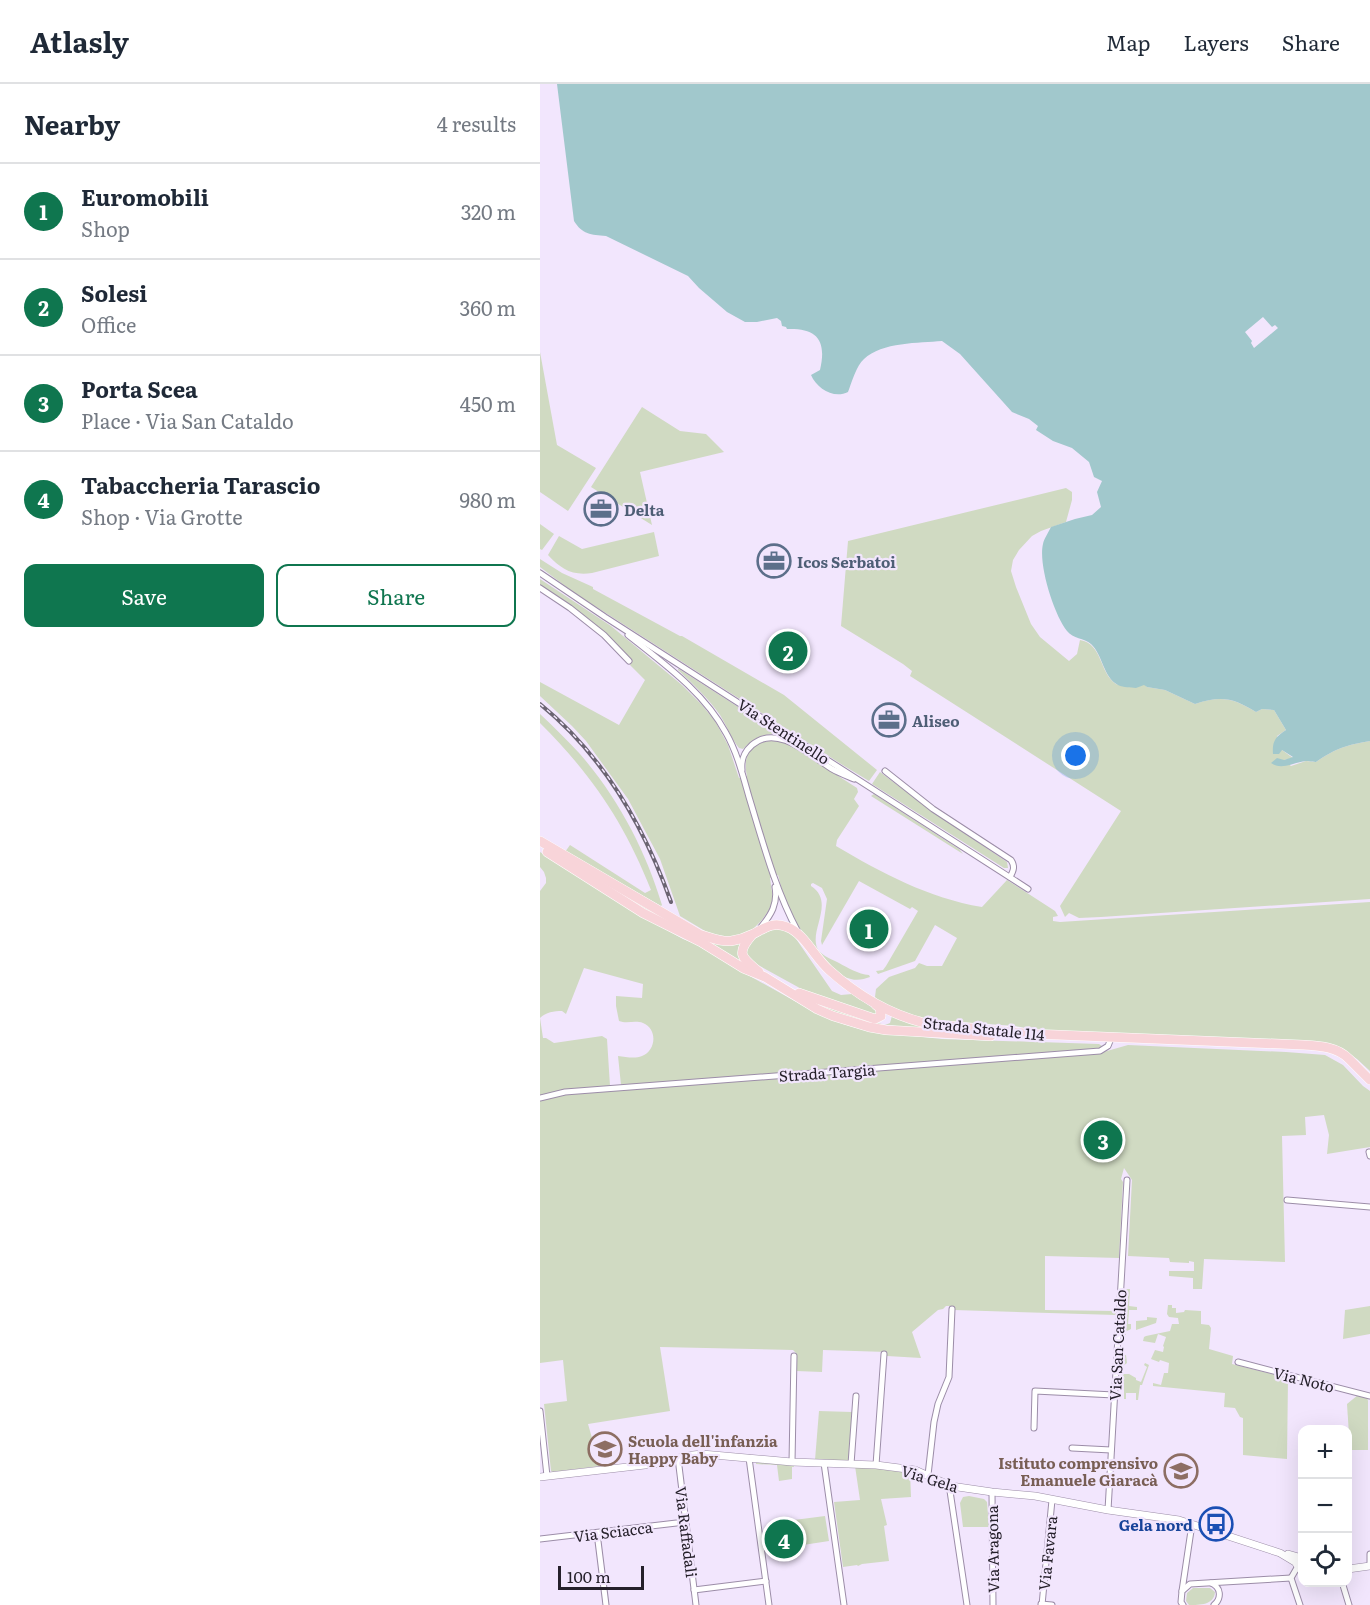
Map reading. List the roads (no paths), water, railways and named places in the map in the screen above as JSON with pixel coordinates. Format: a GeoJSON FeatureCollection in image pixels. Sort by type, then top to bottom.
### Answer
{"type":"FeatureCollection","features":[{"type":"Feature","properties":{"kind":"main road","name":"Strada Statale 114"},"geometry":{"type":"LineString","coordinates":[[540,841],[699,934],[726,941],[756,932],[767,926],[779,925],[792,929],[829,970],[875,1003],[908,1018],[929,1024],[1034,1034],[1324,1047],[1340,1052],[1370,1080]]}},
{"type":"Feature","properties":{"kind":"main road","name":"Strada Statale 114"},"geometry":{"type":"LineString","coordinates":[[540,848],[643,913],[765,977],[817,1009],[869,1027],[949,1034],[1323,1052],[1345,1062],[1370,1086]]}},
{"type":"Feature","properties":{"kind":"main road"},"geometry":{"type":"LineString","coordinates":[[756,932],[743,947],[742,955],[765,977]]}},
{"type":"Feature","properties":{"kind":"main road"},"geometry":{"type":"LineString","coordinates":[[785,989],[875,1019],[881,1016],[880,1008],[875,1003]]}},
{"type":"Feature","properties":{"kind":"street","name":"Via Stentinello"},"geometry":{"type":"LineString","coordinates":[[540,573],[1028,889]]}},
{"type":"Feature","properties":{"kind":"street"},"geometry":{"type":"LineString","coordinates":[[540,588],[604,635],[629,661]]}},
{"type":"Feature","properties":{"kind":"street"},"geometry":{"type":"LineString","coordinates":[[605,617],[672,670],[702,700],[725,731],[743,777],[774,876],[787,911],[800,936]]}},
{"type":"Feature","properties":{"kind":"street"},"geometry":{"type":"LineString","coordinates":[[672,670],[673,665],[679,664]]}},
{"type":"Feature","properties":{"kind":"street"},"geometry":{"type":"LineString","coordinates":[[743,777],[742,760],[745,752],[759,740],[773,737],[787,740],[836,771],[870,786]]}},
{"type":"Feature","properties":{"kind":"street"},"geometry":{"type":"LineString","coordinates":[[885,771],[933,809],[1011,860],[1014,864],[1014,871],[1010,877]]}},
{"type":"Feature","properties":{"kind":"street"},"geometry":{"type":"LineString","coordinates":[[756,932],[767,920],[776,903],[774,876]]}},
{"type":"Feature","properties":{"kind":"street","name":"Strada Targia"},"geometry":{"type":"LineString","coordinates":[[540,1098],[565,1092],[1100,1051],[1108,1046],[1110,1041]]}},
{"type":"Feature","properties":{"kind":"street","name":"Via San Cataldo"},"geometry":{"type":"LineString","coordinates":[[1108,1510],[1127,1180]]}},
{"type":"Feature","properties":{"kind":"street"},"geometry":{"type":"LineString","coordinates":[[1287,1200],[1370,1207]]}},
{"type":"Feature","properties":{"kind":"street"},"geometry":{"type":"LineString","coordinates":[[928,1475],[934,1422],[938,1404],[949,1377],[952,1309]]}},
{"type":"Feature","properties":{"kind":"street"},"geometry":{"type":"LineString","coordinates":[[876,1465],[884,1354]]}},
{"type":"Feature","properties":{"kind":"street"},"geometry":{"type":"LineString","coordinates":[[792,1462],[794,1356]]}},
{"type":"Feature","properties":{"kind":"street","name":"Via Noto"},"geometry":{"type":"LineString","coordinates":[[1238,1362],[1370,1396]]}},
{"type":"Feature","properties":{"kind":"street"},"geometry":{"type":"LineString","coordinates":[[1034,1428],[1035,1391],[1114,1395]]}},
{"type":"Feature","properties":{"kind":"street"},"geometry":{"type":"LineString","coordinates":[[851,1464],[856,1396]]}},
{"type":"Feature","properties":{"kind":"street"},"geometry":{"type":"LineString","coordinates":[[540,1412],[544,1477]]}},
{"type":"Feature","properties":{"kind":"street"},"geometry":{"type":"LineString","coordinates":[[1072,1448],[1111,1450]]}},
{"type":"Feature","properties":{"kind":"street","name":"Via Gela"},"geometry":{"type":"LineString","coordinates":[[544,1477],[670,1462],[684,1456],[702,1455],[792,1462],[876,1465],[915,1470],[951,1486],[1035,1496],[1192,1524],[1280,1553],[1298,1562]]}},
{"type":"Feature","properties":{"kind":"street","name":"Via Raffadali"},"geometry":{"type":"LineString","coordinates":[[678,1458],[696,1605]]}},
{"type":"Feature","properties":{"kind":"street"},"geometry":{"type":"LineString","coordinates":[[749,1458],[769,1605]]}},
{"type":"Feature","properties":{"kind":"street"},"geometry":{"type":"LineString","coordinates":[[824,1463],[844,1605]]}},
{"type":"Feature","properties":{"kind":"street"},"geometry":{"type":"LineString","coordinates":[[951,1486],[967,1605]]}},
{"type":"Feature","properties":{"kind":"street","name":"Via Aragona"},"geometry":{"type":"LineString","coordinates":[[992,1492],[993,1605]]}},
{"type":"Feature","properties":{"kind":"street","name":"Via Favara"},"geometry":{"type":"LineString","coordinates":[[1042,1604],[1052,1500]]}},
{"type":"Feature","properties":{"kind":"street","name":"Via Sciacca"},"geometry":{"type":"LineString","coordinates":[[540,1539],[686,1522]]}},
{"type":"Feature","properties":{"kind":"street"},"geometry":{"type":"LineString","coordinates":[[1182,1604],[1192,1524]]}},
{"type":"Feature","properties":{"kind":"street"},"geometry":{"type":"LineString","coordinates":[[597,1533],[606,1605]]}},
{"type":"Feature","properties":{"kind":"street"},"geometry":{"type":"LineString","coordinates":[[1352,1568],[1370,1566],[1370,1554]]}},
{"type":"Feature","properties":{"kind":"street"},"geometry":{"type":"LineString","coordinates":[[1182,1591],[1185,1587],[1194,1584],[1290,1578],[1298,1568]]}},
{"type":"Feature","properties":{"kind":"street"},"geometry":{"type":"LineString","coordinates":[[1185,1573],[1187,1579],[1194,1584]]}},
{"type":"Feature","properties":{"kind":"street"},"geometry":{"type":"LineString","coordinates":[[1290,1578],[1300,1605]]}},
{"type":"Feature","properties":{"kind":"street"},"geometry":{"type":"LineString","coordinates":[[694,1590],[766,1581]]}},
{"type":"Feature","properties":{"kind":"street"},"geometry":{"type":"LineString","coordinates":[[1209,1583],[1217,1587],[1224,1605]]}},
{"type":"Feature","properties":{"kind":"street"},"geometry":{"type":"LineString","coordinates":[[1344,1587],[1349,1605]]}},
{"type":"Feature","properties":{"kind":"street"},"geometry":{"type":"LineString","coordinates":[[1214,1605],[1220,1593]]}},
{"type":"Feature","properties":{"kind":"street"},"geometry":{"type":"LineString","coordinates":[[1042,1604],[1052,1605]]}},
{"type":"Feature","properties":{"kind":"railway"},"geometry":{"type":"LineString","coordinates":[[540,704],[584,746],[619,794],[648,846],[671,902]]}},
{"type":"Feature","properties":{"kind":"place","name":"Delta"},"geometry":{"type":"Point","coordinates":[601,509]}},
{"type":"Feature","properties":{"kind":"place","name":"Icos Serbatoi"},"geometry":{"type":"Point","coordinates":[774,561]}},
{"type":"Feature","properties":{"kind":"place","name":"Solesi"},"geometry":{"type":"Point","coordinates":[788,651]}},
{"type":"Feature","properties":{"kind":"place","name":"Aliseo"},"geometry":{"type":"Point","coordinates":[889,720]}},
{"type":"Feature","properties":{"kind":"place","name":"Euromobili"},"geometry":{"type":"Point","coordinates":[869,929]}},
{"type":"Feature","properties":{"kind":"place","name":"Porta Scea"},"geometry":{"type":"Point","coordinates":[1103,1140]}},
{"type":"Feature","properties":{"kind":"place","name":"Scuola dell'infanzia Happy Baby"},"geometry":{"type":"Point","coordinates":[605,1449]}},
{"type":"Feature","properties":{"kind":"place","name":"Istituto comprensivo Emanuele Giaracà"},"geometry":{"type":"Point","coordinates":[1181,1471]}},
{"type":"Feature","properties":{"kind":"place","name":"Gela nord"},"geometry":{"type":"Point","coordinates":[1216,1524]}},
{"type":"Feature","properties":{"kind":"place","name":"Tabaccheria Tarascio"},"geometry":{"type":"Point","coordinates":[784,1539]}}]}
